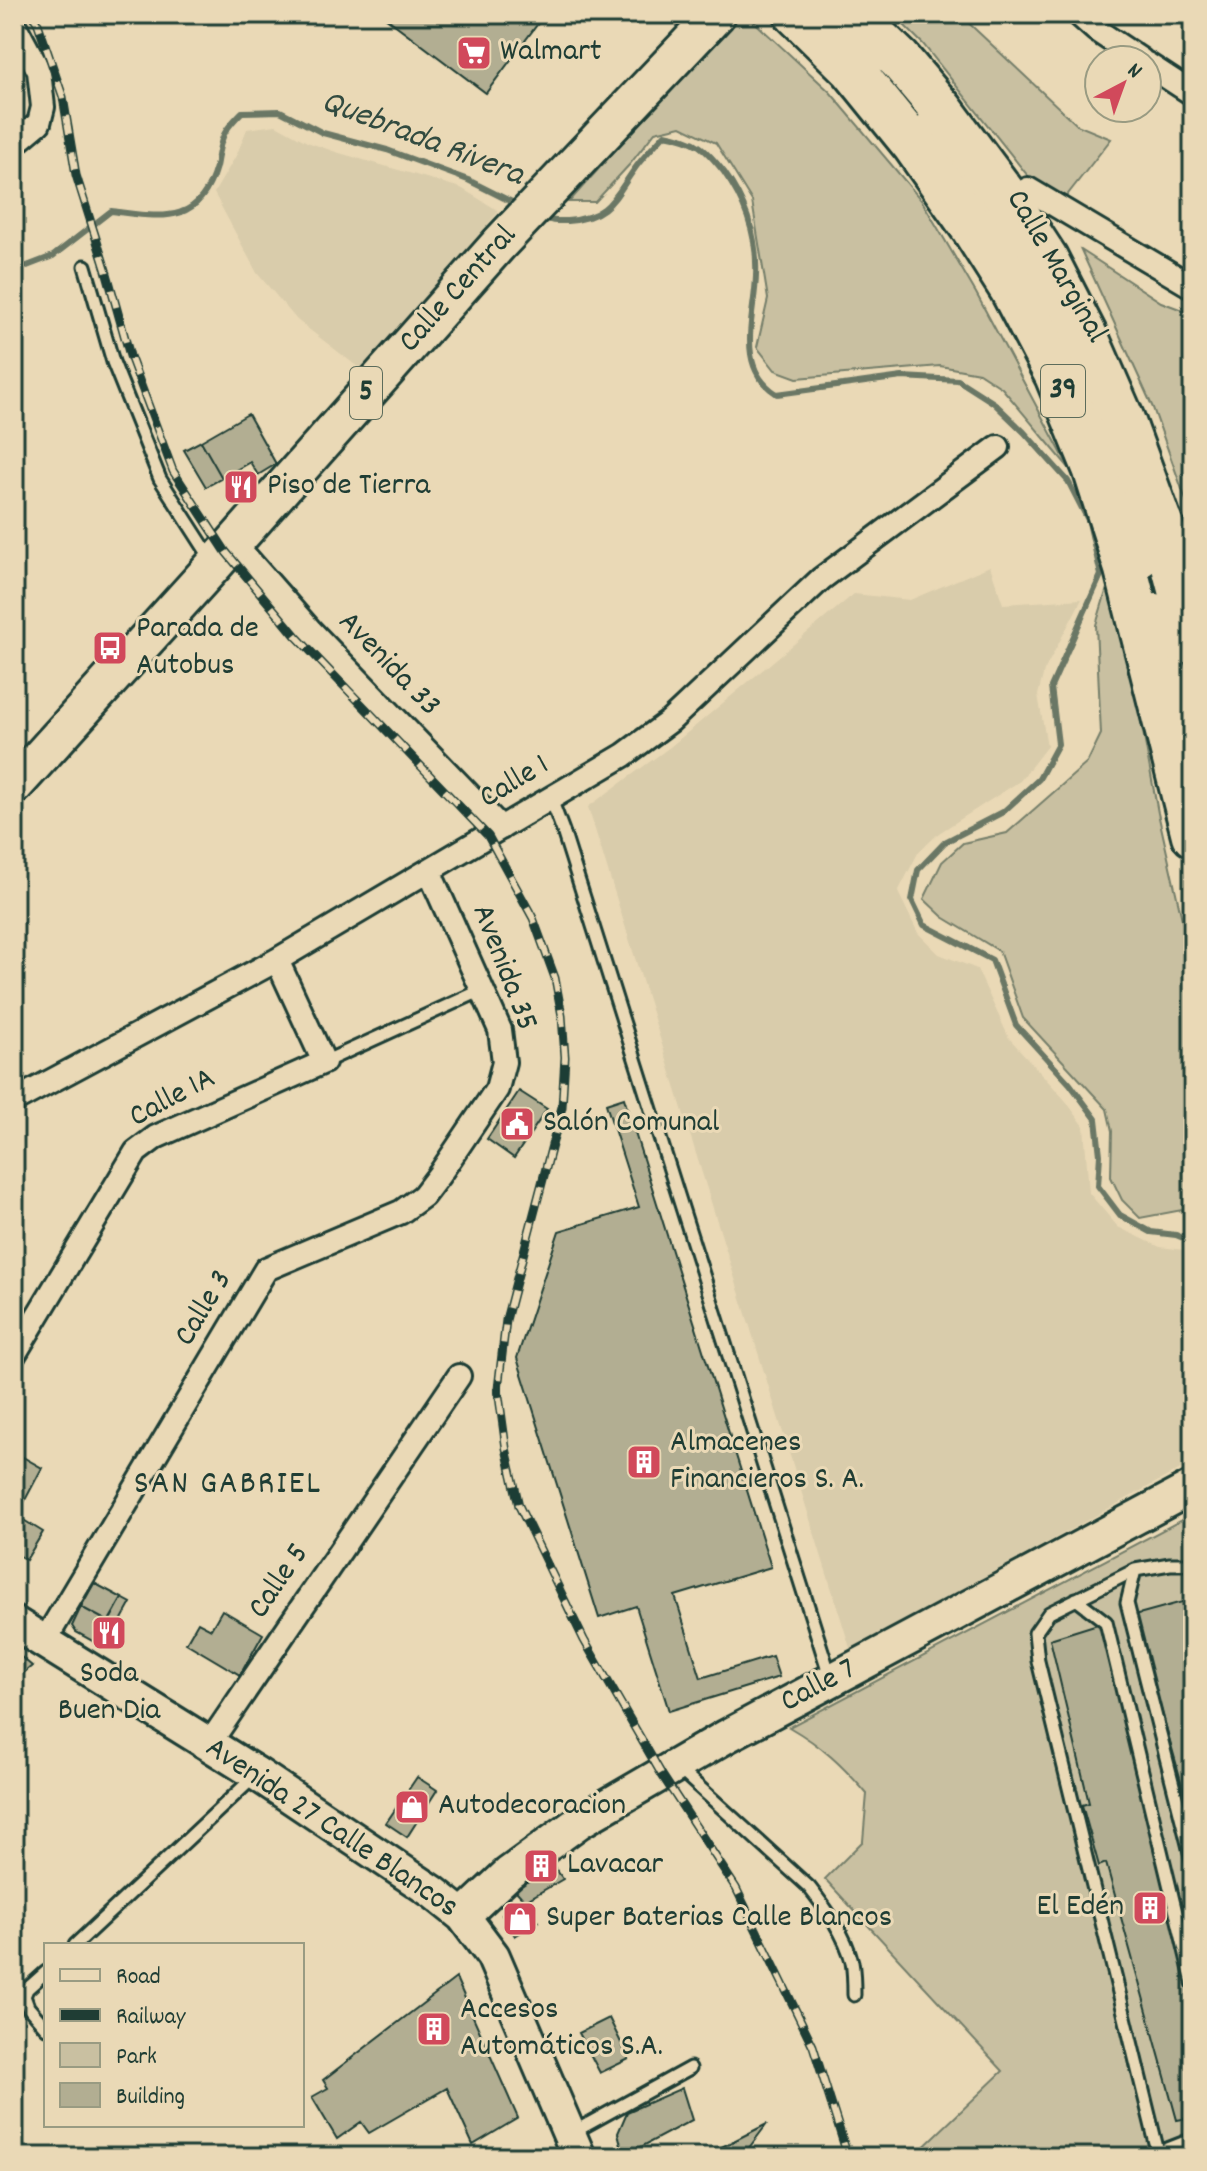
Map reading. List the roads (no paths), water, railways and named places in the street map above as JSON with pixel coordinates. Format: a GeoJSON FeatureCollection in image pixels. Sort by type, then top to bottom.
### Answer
{"type":"FeatureCollection","features":[{"type":"Feature","properties":{"kind":"highway","name":"39"},"geometry":{"type":"LineString","coordinates":[[796,14],[852,69],[913,144],[1011,289],[1056,375],[1094,468],[1126,569],[1193,835]]}},
{"type":"Feature","properties":{"kind":"highway","name":"39"},"geometry":{"type":"LineString","coordinates":[[852,14],[899,59],[942,110],[1003,192],[1046,258],[1089,342],[1123,420],[1164,532],[1179,642]]}},
{"type":"Feature","properties":{"kind":"main road","name":"Calle Central"},"geometry":{"type":"LineString","coordinates":[[14,786],[499,244],[717,14]]}},
{"type":"Feature","properties":{"kind":"street","name":"Calle Marginal"},"geometry":{"type":"LineString","coordinates":[[827,14],[915,108],[961,172],[1036,291],[1075,361],[1179,642],[1193,729]]}},
{"type":"Feature","properties":{"kind":"street"},"geometry":{"type":"LineString","coordinates":[[1078,14],[1117,44]]}},
{"type":"Feature","properties":{"kind":"street"},"geometry":{"type":"LineString","coordinates":[[14,24],[39,71],[43,107],[39,123],[14,144]]}},
{"type":"Feature","properties":{"kind":"street"},"geometry":{"type":"LineString","coordinates":[[1163,74],[1193,94]]}},
{"type":"Feature","properties":{"kind":"street"},"geometry":{"type":"LineString","coordinates":[[1028,189],[1193,287]]}},
{"type":"Feature","properties":{"kind":"street","name":"Calle 1"},"geometry":{"type":"LineString","coordinates":[[14,1101],[277,960],[624,755],[670,721],[821,579],[998,447]]}},
{"type":"Feature","properties":{"kind":"street","name":"Avenida 33"},"geometry":{"type":"LineString","coordinates":[[224,553],[311,631],[501,828]]}},
{"type":"Feature","properties":{"kind":"street","name":"Calle Marginal"},"geometry":{"type":"LineString","coordinates":[[1179,642],[1193,755]]}},
{"type":"Feature","properties":{"kind":"street","name":"Avenida 35"},"geometry":{"type":"LineString","coordinates":[[429,871],[500,1030],[504,1062],[497,1089]]}},
{"type":"Feature","properties":{"kind":"street"},"geometry":{"type":"LineString","coordinates":[[277,960],[324,1062]]}},
{"type":"Feature","properties":{"kind":"street","name":"Calle 1A"},"geometry":{"type":"LineString","coordinates":[[14,1355],[136,1152],[156,1137],[324,1062]]}},
{"type":"Feature","properties":{"kind":"street","name":"Calle 3"},"geometry":{"type":"LineString","coordinates":[[44,1642],[266,1269],[401,1212],[423,1196],[497,1089]]}},
{"type":"Feature","properties":{"kind":"street","name":"Calle 5"},"geometry":{"type":"LineString","coordinates":[[209,1744],[459,1376]]}},
{"type":"Feature","properties":{"kind":"street","name":"Calle 7"},"geometry":{"type":"LineString","coordinates":[[463,1916],[509,1873],[579,1822],[727,1736],[1193,1487]]}},
{"type":"Feature","properties":{"kind":"street","name":"Avenida 27 Calle Blancos"},"geometry":{"type":"LineString","coordinates":[[14,1623],[257,1774],[433,1892],[463,1916],[493,1956],[574,2146]]}},
{"type":"Feature","properties":{"kind":"lane"},"geometry":{"type":"LineString","coordinates":[[85,266],[113,362],[160,479],[224,553]]}},
{"type":"Feature","properties":{"kind":"lane"},"geometry":{"type":"LineString","coordinates":[[551,799],[831,1681]]}},
{"type":"Feature","properties":{"kind":"lane"},"geometry":{"type":"LineString","coordinates":[[324,1062],[482,990]]}},
{"type":"Feature","properties":{"kind":"lane"},"geometry":{"type":"LineString","coordinates":[[1193,1564],[1135,1570],[1049,1613],[1035,1633],[1038,1661],[1153,2154],[1193,2139]]}},
{"type":"Feature","properties":{"kind":"lane"},"geometry":{"type":"LineString","coordinates":[[1135,1570],[1127,1603],[1193,1864]]}},
{"type":"Feature","properties":{"kind":"lane"},"geometry":{"type":"LineString","coordinates":[[1076,1599],[1106,1622],[1193,1983]]}},
{"type":"Feature","properties":{"kind":"lane"},"geometry":{"type":"LineString","coordinates":[[677,1766],[809,1887],[827,1909],[846,1942],[853,1965],[854,1995]]}},
{"type":"Feature","properties":{"kind":"lane"},"geometry":{"type":"LineString","coordinates":[[77,1943],[257,1774]]}},
{"type":"Feature","properties":{"kind":"lane"},"geometry":{"type":"LineString","coordinates":[[44,1974],[27,1989],[24,1996],[28,2007],[44,2026]]}},
{"type":"Feature","properties":{"kind":"lane"},"geometry":{"type":"LineString","coordinates":[[574,2146],[690,2068]]}},
{"type":"Feature","properties":{"kind":"waterway","name":"Quebrada Rivera"},"geometry":{"type":"LineString","coordinates":[[14,271],[53,256],[111,211],[162,216],[188,209],[209,186],[224,134],[242,112],[280,111],[323,133],[387,150],[468,180],[518,205]]}},
{"type":"Feature","properties":{"kind":"waterway","name":"Quebrada Rivera"},"geometry":{"type":"LineString","coordinates":[[543,217],[567,221],[594,215],[611,202],[665,134],[692,142],[724,172],[739,196],[749,221],[756,262],[751,355],[755,370],[764,383],[777,394],[902,377],[958,380],[994,403],[1068,481],[1089,522],[1101,575],[1051,687],[1058,744],[1039,779],[1003,812],[945,842],[918,870],[912,900],[924,925],[992,960],[1016,1025],[1070,1084],[1096,1119],[1100,1155],[1098,1186],[1120,1215],[1151,1232],[1176,1235],[1193,1242]]}},
{"type":"Feature","properties":{"kind":"railway"},"geometry":{"type":"LineString","coordinates":[[32,14],[63,97],[76,175],[130,356],[173,471],[226,552],[296,636],[488,836],[533,918],[555,978],[565,1057],[562,1107],[506,1320],[498,1389],[506,1448],[519,1506],[584,1640],[662,1775],[736,1888],[813,2046],[848,2157]]}},
{"type":"Feature","properties":{"kind":"place","name":"Walmart"},"geometry":{"type":"Point","coordinates":[474,53]}},
{"type":"Feature","properties":{"kind":"place","name":"Piso de Tierra"},"geometry":{"type":"Point","coordinates":[241,487]}},
{"type":"Feature","properties":{"kind":"place","name":"Parada de Autobus"},"geometry":{"type":"Point","coordinates":[110,648]}},
{"type":"Feature","properties":{"kind":"place","name":"Salón Comunal"},"geometry":{"type":"Point","coordinates":[517,1124]}},
{"type":"Feature","properties":{"kind":"place","name":"Almacenes Financieros S. A."},"geometry":{"type":"Point","coordinates":[644,1462]}},
{"type":"Feature","properties":{"kind":"place","name":"Soda Buen Dia"},"geometry":{"type":"Point","coordinates":[109,1633]}},
{"type":"Feature","properties":{"kind":"place","name":"Autodecoracion"},"geometry":{"type":"Point","coordinates":[412,1807]}},
{"type":"Feature","properties":{"kind":"place","name":"Lavacar"},"geometry":{"type":"Point","coordinates":[541,1866]}},
{"type":"Feature","properties":{"kind":"place","name":"El Edén"},"geometry":{"type":"Point","coordinates":[1150,1908]}},
{"type":"Feature","properties":{"kind":"place","name":"Super Baterias Calle Blancos"},"geometry":{"type":"Point","coordinates":[520,1919]}},
{"type":"Feature","properties":{"kind":"place","name":"Accesos Automáticos S.A."},"geometry":{"type":"Point","coordinates":[434,2029]}},
{"type":"Feature","properties":{"kind":"district","name":"SAN GABRIEL"},"geometry":{"type":"Point","coordinates":[228,1485]}}]}
